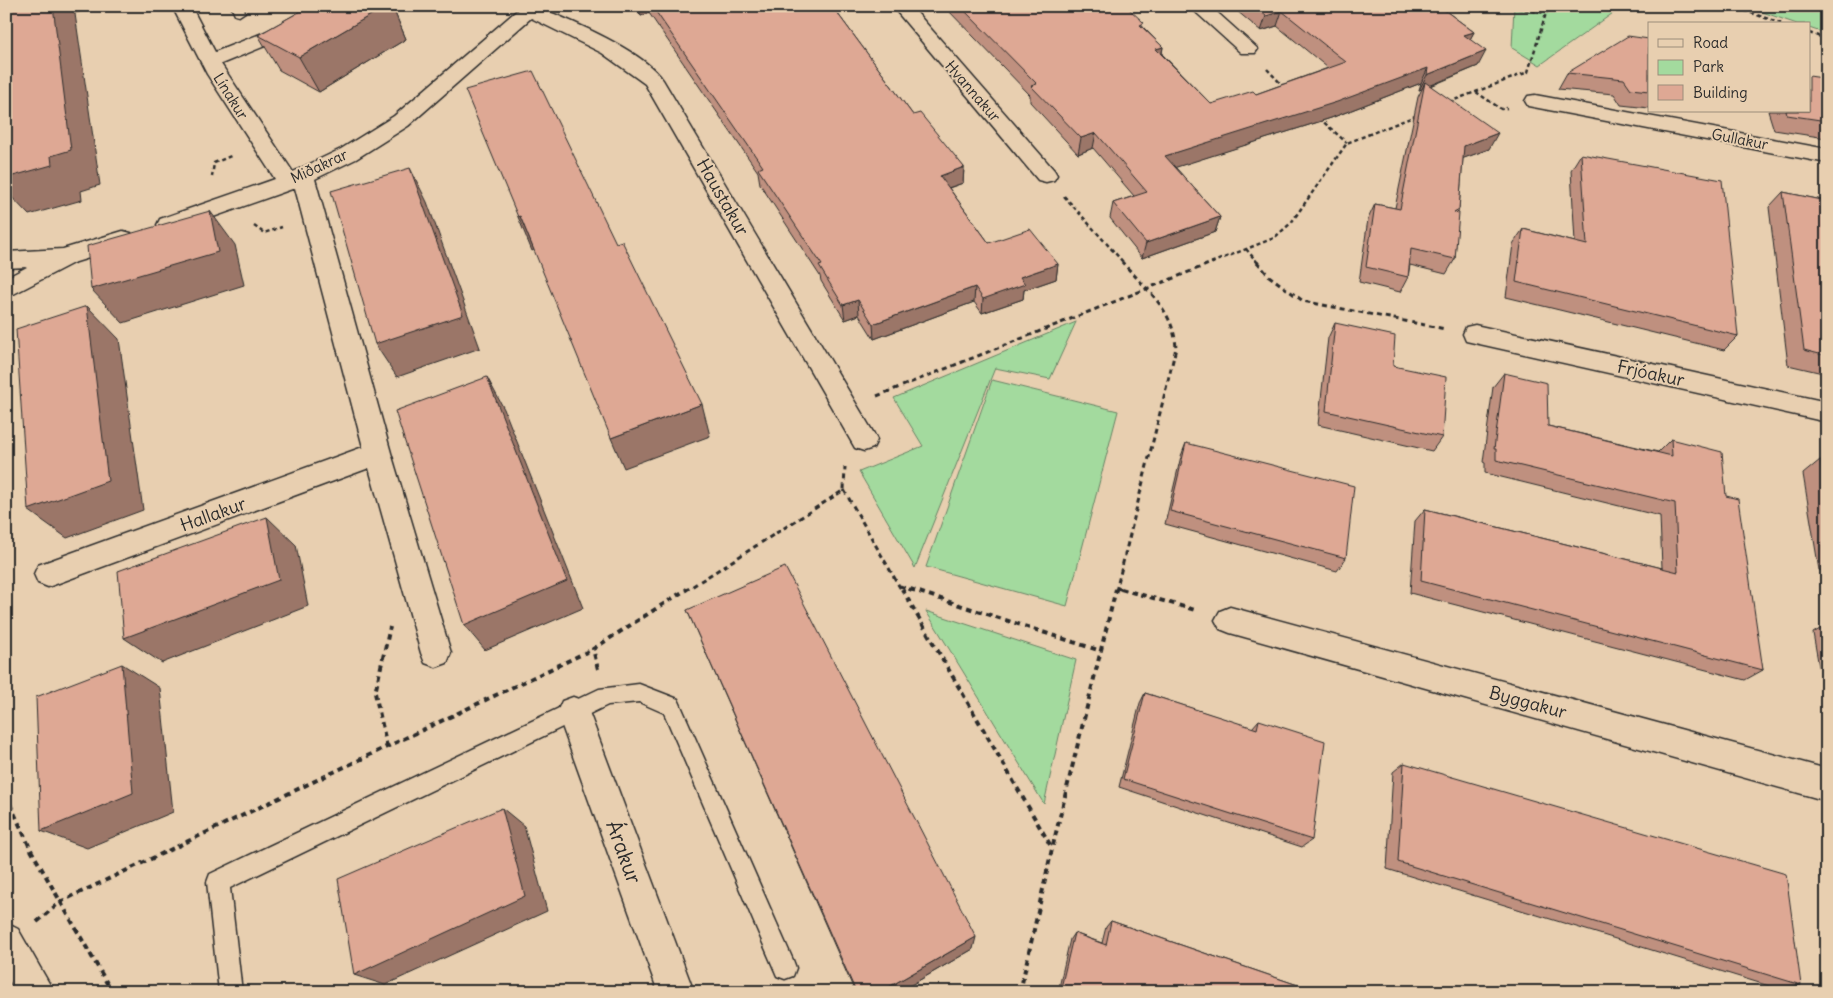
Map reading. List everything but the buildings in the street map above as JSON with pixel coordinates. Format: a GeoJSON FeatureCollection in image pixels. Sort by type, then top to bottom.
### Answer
{"type":"FeatureCollection","features":[{"type":"Feature","properties":{"kind":"street"},"geometry":{"type":"LineString","coordinates":[[6,23],[76,6]]}},
{"type":"Feature","properties":{"kind":"street","name":"Línakur"},"geometry":{"type":"LineString","coordinates":[[181,6],[210,61],[295,178]]}},
{"type":"Feature","properties":{"kind":"street"},"geometry":{"type":"LineString","coordinates":[[210,61],[280,33],[330,6]]}},
{"type":"Feature","properties":{"kind":"street","name":"Hvannakur"},"geometry":{"type":"LineString","coordinates":[[901,6],[1046,175]]}},
{"type":"Feature","properties":{"kind":"street"},"geometry":{"type":"LineString","coordinates":[[1198,6],[1248,49]]}},
{"type":"Feature","properties":{"kind":"street","name":"Miðakrar"},"geometry":{"type":"LineString","coordinates":[[6,288],[65,257],[146,232],[295,178],[350,152],[400,121],[531,8]]}},
{"type":"Feature","properties":{"kind":"street","name":"Haustakur"},"geometry":{"type":"LineString","coordinates":[[531,8],[595,39],[634,64],[652,80],[847,408],[864,440]]}},
{"type":"Feature","properties":{"kind":"street","name":"Gullakur"},"geometry":{"type":"LineString","coordinates":[[1535,101],[1827,156]]}},
{"type":"Feature","properties":{"kind":"street"},"geometry":{"type":"LineString","coordinates":[[295,178],[436,653]]}},
{"type":"Feature","properties":{"kind":"street","name":"Miðakrar"},"geometry":{"type":"LineString","coordinates":[[6,260],[65,257]]}},
{"type":"Feature","properties":{"kind":"street","name":"Frjóakur"},"geometry":{"type":"LineString","coordinates":[[1475,334],[1827,412]]}},
{"type":"Feature","properties":{"kind":"street","name":"Hallakur"},"geometry":{"type":"LineString","coordinates":[[48,574],[378,453]]}},
{"type":"Feature","properties":{"kind":"street","name":"Byggakur"},"geometry":{"type":"LineString","coordinates":[[1230,620],[1827,785]]}},
{"type":"Feature","properties":{"kind":"street","name":"Árakur"},"geometry":{"type":"LineString","coordinates":[[573,712],[676,992]]}},
{"type":"Feature","properties":{"kind":"street"},"geometry":{"type":"LineString","coordinates":[[6,941],[36,992]]}},
{"type":"Feature","properties":{"kind":"lane"},"geometry":{"type":"LineString","coordinates":[[231,992],[218,882],[606,696],[638,693],[671,706],[785,968]]}},
{"type":"Feature","properties":{"kind":"path"},"geometry":{"type":"LineString","coordinates":[[1504,6],[1546,13]]}},
{"type":"Feature","properties":{"kind":"path"},"geometry":{"type":"LineString","coordinates":[[1448,102],[1528,72],[1546,13],[1554,6]]}},
{"type":"Feature","properties":{"kind":"path"},"geometry":{"type":"LineString","coordinates":[[1731,6],[1777,22]]}},
{"type":"Feature","properties":{"kind":"path"},"geometry":{"type":"LineString","coordinates":[[1810,33],[1827,39]]}},
{"type":"Feature","properties":{"kind":"path"},"geometry":{"type":"LineString","coordinates":[[1248,49],[1289,92]]}},
{"type":"Feature","properties":{"kind":"path"},"geometry":{"type":"LineString","coordinates":[[1475,92],[1501,109],[1535,101]]}},
{"type":"Feature","properties":{"kind":"path"},"geometry":{"type":"LineString","coordinates":[[1052,849],[844,490],[847,408],[1274,238],[1291,223],[1347,143],[1420,113]]}},
{"type":"Feature","properties":{"kind":"path"},"geometry":{"type":"LineString","coordinates":[[1318,117],[1347,143]]}},
{"type":"Feature","properties":{"kind":"path"},"geometry":{"type":"LineString","coordinates":[[1020,992],[1052,849],[1176,348],[1175,331],[1166,311],[1046,175]]}},
{"type":"Feature","properties":{"kind":"path"},"geometry":{"type":"LineString","coordinates":[[1246,249],[1269,276],[1304,301],[1475,334]]}},
{"type":"Feature","properties":{"kind":"path"},"geometry":{"type":"LineString","coordinates":[[60,902],[593,649],[844,490]]}},
{"type":"Feature","properties":{"kind":"path"},"geometry":{"type":"LineString","coordinates":[[900,586],[1101,651]]}},
{"type":"Feature","properties":{"kind":"path"},"geometry":{"type":"LineString","coordinates":[[1117,588],[1230,620]]}},
{"type":"Feature","properties":{"kind":"path"},"geometry":{"type":"LineString","coordinates":[[387,747],[375,693],[390,625]]}},
{"type":"Feature","properties":{"kind":"path"},"geometry":{"type":"LineString","coordinates":[[593,649],[606,696]]}},
{"type":"Feature","properties":{"kind":"path"},"geometry":{"type":"LineString","coordinates":[[6,794],[32,850],[112,992]]}},
{"type":"Feature","properties":{"kind":"green space"},"geometry":{"type":"Polygon","coordinates":[[[1514,6],[1623,6],[1540,65],[1512,48],[1514,6]]]}},
{"type":"Feature","properties":{"kind":"green space"},"geometry":{"type":"Polygon","coordinates":[[[1745,6],[1827,6],[1827,34],[1810,28],[1810,22],[1791,22],[1745,6]]]}},
{"type":"Feature","properties":{"kind":"green space"},"geometry":{"type":"Polygon","coordinates":[[[1076,322],[1050,379],[995,368],[915,568],[859,472],[923,446],[894,398],[1076,322]]]}},
{"type":"Feature","properties":{"kind":"green space"},"geometry":{"type":"Polygon","coordinates":[[[992,380],[1118,411],[1067,606],[926,567],[992,380]]]}},
{"type":"Feature","properties":{"kind":"green space"},"geometry":{"type":"Polygon","coordinates":[[[926,611],[1076,660],[1044,804],[926,611]]]}}]}
